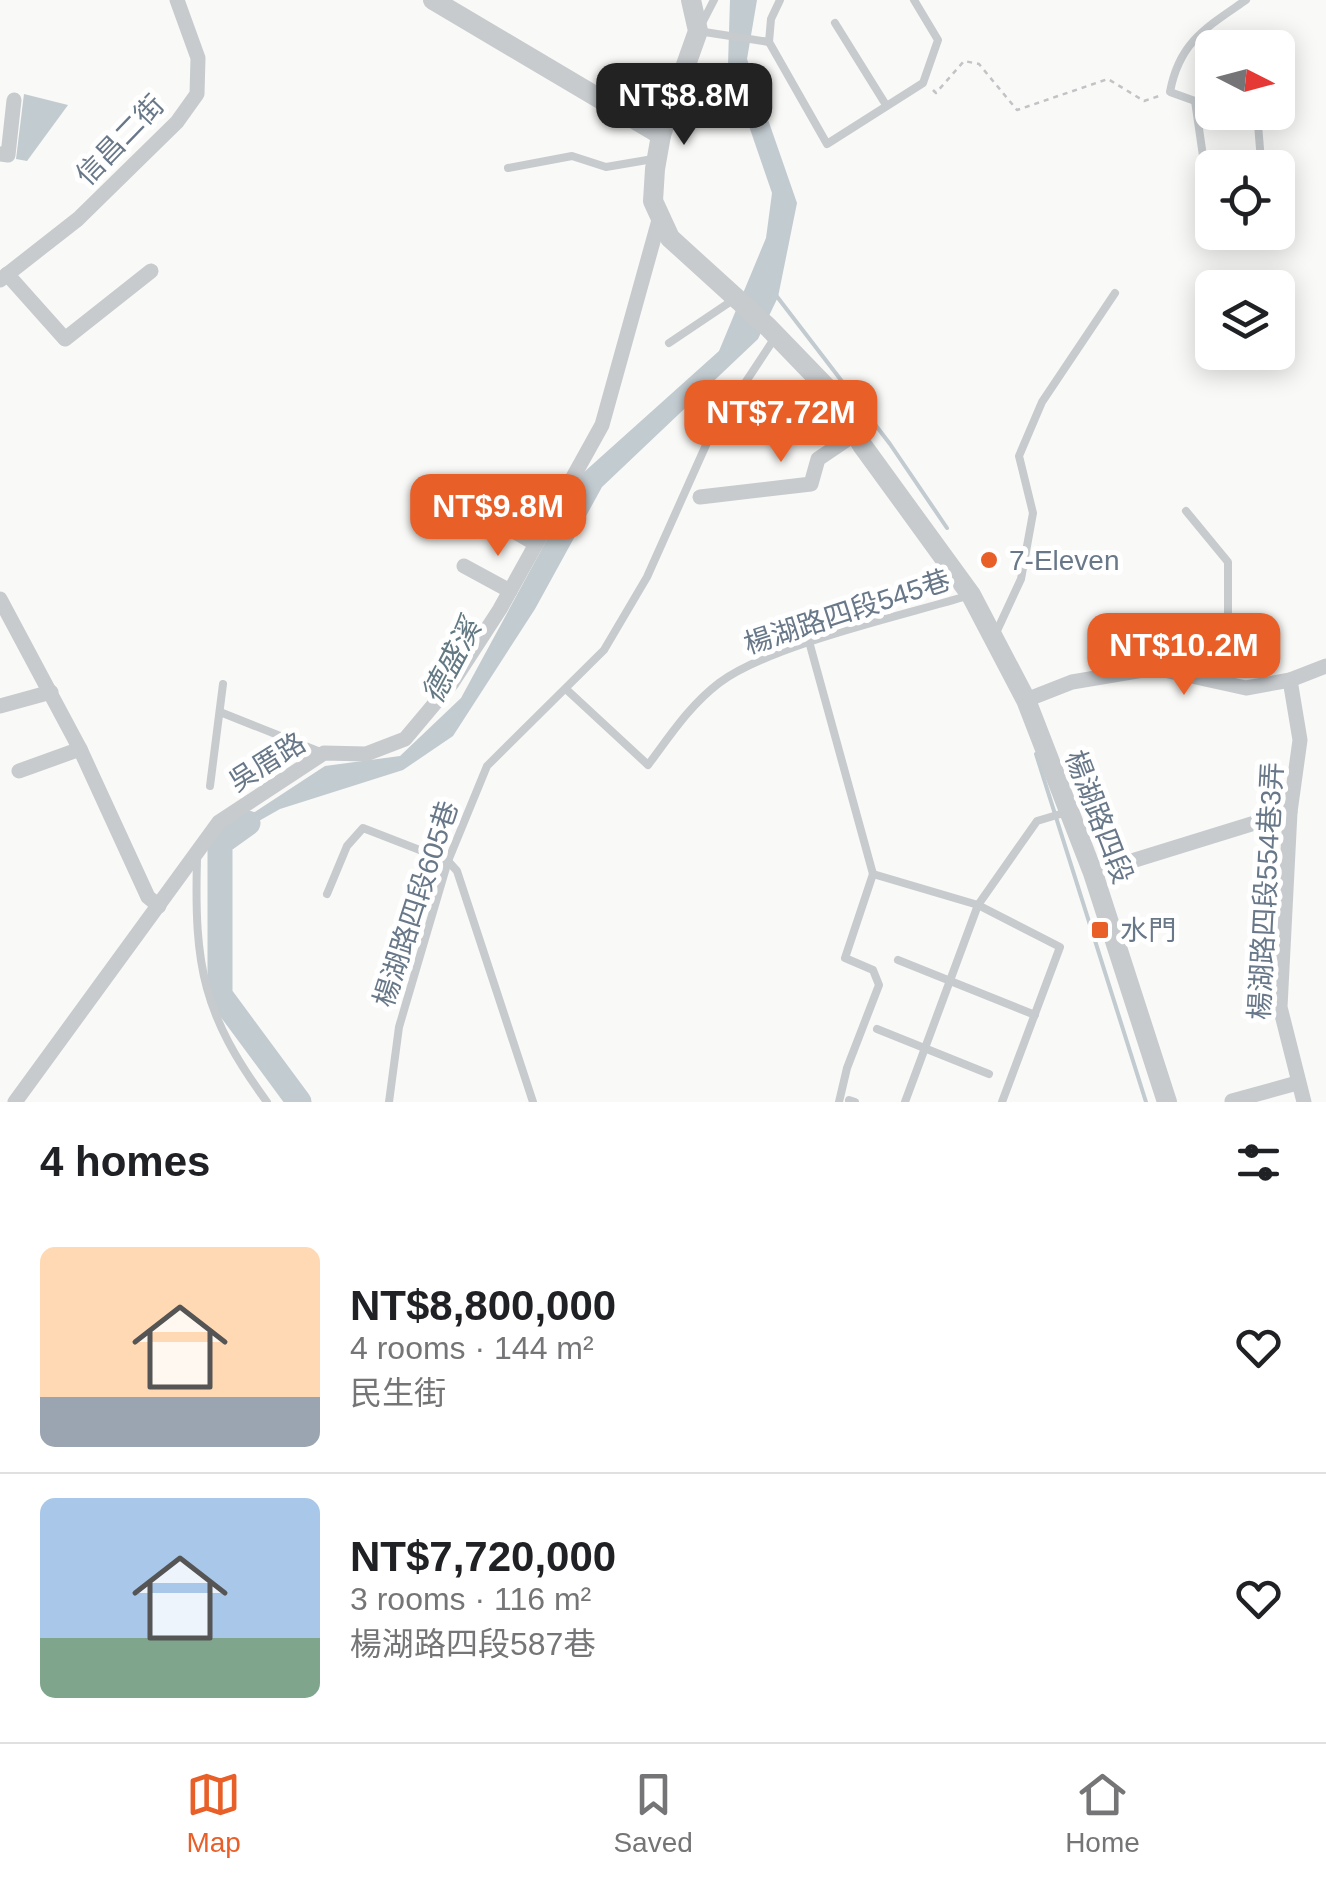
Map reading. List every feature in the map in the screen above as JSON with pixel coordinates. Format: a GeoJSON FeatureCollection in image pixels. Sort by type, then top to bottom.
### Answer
{"type":"FeatureCollection","features":[{"type":"Feature","properties":{"kind":"street","name":"信昌二街"},"geometry":{"type":"LineString","coordinates":[[3,277],[78,218],[177,122],[197,94],[198,58],[178,0]]}},
{"type":"Feature","properties":{"kind":"street"},"geometry":{"type":"LineString","coordinates":[[432,0],[661,135]]}},
{"type":"Feature","properties":{"kind":"street"},"geometry":{"type":"LineString","coordinates":[[659,220],[654,200],[661,135],[698,31],[691,0]]}},
{"type":"Feature","properties":{"kind":"street"},"geometry":{"type":"LineString","coordinates":[[4,154],[14,100]]}},
{"type":"Feature","properties":{"kind":"street","name":"楊湖路四段"},"geometry":{"type":"LineString","coordinates":[[659,220],[670,238],[737,297],[826,387],[855,434],[972,594],[1026,700],[1093,873],[1167,1102]]}},
{"type":"Feature","properties":{"kind":"street","name":"吳厝路"},"geometry":{"type":"LineString","coordinates":[[15,1102],[219,822],[324,753],[366,754],[405,739],[452,682],[510,591],[602,425],[659,220]]}},
{"type":"Feature","properties":{"kind":"street"},"geometry":{"type":"LineString","coordinates":[[3,277],[65,338],[150,271]]}},
{"type":"Feature","properties":{"kind":"street"},"geometry":{"type":"LineString","coordinates":[[700,497],[811,484],[818,459],[855,434]]}},
{"type":"Feature","properties":{"kind":"street"},"geometry":{"type":"LineString","coordinates":[[486,515],[536,544]]}},
{"type":"Feature","properties":{"kind":"street"},"geometry":{"type":"LineString","coordinates":[[464,566],[510,591]]}},
{"type":"Feature","properties":{"kind":"street"},"geometry":{"type":"LineString","coordinates":[[0,599],[80,749],[148,896],[159,906]]}},
{"type":"Feature","properties":{"kind":"street"},"geometry":{"type":"LineString","coordinates":[[1026,700],[1072,682],[1155,668],[1246,688],[1290,680],[1326,666]]}},
{"type":"Feature","properties":{"kind":"street","name":"楊湖路四段554巷3弄"},"geometry":{"type":"LineString","coordinates":[[1290,680],[1300,740],[1290,812],[1280,1007],[1304,1102]]}},
{"type":"Feature","properties":{"kind":"street"},"geometry":{"type":"LineString","coordinates":[[0,706],[51,692]]}},
{"type":"Feature","properties":{"kind":"street"},"geometry":{"type":"LineString","coordinates":[[19,771],[80,749]]}},
{"type":"Feature","properties":{"kind":"street"},"geometry":{"type":"LineString","coordinates":[[1093,873],[1290,812]]}},
{"type":"Feature","properties":{"kind":"street"},"geometry":{"type":"LineString","coordinates":[[1232,1101],[1297,1083]]}},
{"type":"Feature","properties":{"kind":"lane"},"geometry":{"type":"LineString","coordinates":[[714,0],[698,31],[769,42]]}},
{"type":"Feature","properties":{"kind":"lane"},"geometry":{"type":"LineString","coordinates":[[780,0],[771,19],[769,42],[827,144],[923,82],[938,40],[914,0]]}},
{"type":"Feature","properties":{"kind":"lane"},"geometry":{"type":"LineString","coordinates":[[1195,100],[1170,92],[1176,63],[1202,30],[1246,0]]}},
{"type":"Feature","properties":{"kind":"lane"},"geometry":{"type":"LineString","coordinates":[[836,23],[886,105]]}},
{"type":"Feature","properties":{"kind":"lane"},"geometry":{"type":"LineString","coordinates":[[508,168],[572,156],[606,167],[657,158]]}},
{"type":"Feature","properties":{"kind":"lane"},"geometry":{"type":"LineString","coordinates":[[993,639],[1021,579],[1033,514],[1019,456],[1042,402],[1115,293]]}},
{"type":"Feature","properties":{"kind":"lane"},"geometry":{"type":"LineString","coordinates":[[669,343],[737,297]]}},
{"type":"Feature","properties":{"kind":"lane","name":"楊湖路四段605巷"},"geometry":{"type":"LineString","coordinates":[[388,1102],[398,1027],[448,861],[487,766],[604,650],[647,576],[710,436],[772,331]]}},
{"type":"Feature","properties":{"kind":"lane"},"geometry":{"type":"LineString","coordinates":[[1186,512],[1228,562],[1228,686]]}},
{"type":"Feature","properties":{"kind":"lane","name":"楊湖路四段545巷"},"geometry":{"type":"LineString","coordinates":[[567,690],[648,765],[689,710],[721,682],[760,661],[972,594]]}},
{"type":"Feature","properties":{"kind":"lane"},"geometry":{"type":"LineString","coordinates":[[810,644],[873,874],[845,958],[872,970],[879,985],[847,1068],[848,1101]]}},
{"type":"Feature","properties":{"kind":"lane"},"geometry":{"type":"LineString","coordinates":[[210,786],[223,684]]}},
{"type":"Feature","properties":{"kind":"lane"},"geometry":{"type":"LineString","coordinates":[[220,712],[324,753]]}},
{"type":"Feature","properties":{"kind":"lane"},"geometry":{"type":"LineString","coordinates":[[905,1102],[978,904],[1038,820],[1067,812]]}},
{"type":"Feature","properties":{"kind":"lane"},"geometry":{"type":"LineString","coordinates":[[327,894],[346,846],[363,828],[448,861],[458,871],[533,1102]]}},
{"type":"Feature","properties":{"kind":"lane"},"geometry":{"type":"LineString","coordinates":[[197,851],[195,934],[212,1015],[267,1102]]}},
{"type":"Feature","properties":{"kind":"lane"},"geometry":{"type":"LineString","coordinates":[[873,874],[978,904],[1060,947],[1002,1102]]}},
{"type":"Feature","properties":{"kind":"lane"},"geometry":{"type":"LineString","coordinates":[[898,960],[1035,1014]]}},
{"type":"Feature","properties":{"kind":"lane"},"geometry":{"type":"LineString","coordinates":[[877,1029],[989,1074]]}},
{"type":"Feature","properties":{"kind":"path"},"geometry":{"type":"LineString","coordinates":[[923,82],[936,92],[964,61],[979,64],[1017,110],[1108,78],[1144,102],[1170,92]]}},
{"type":"Feature","properties":{"kind":"shaded area"},"geometry":{"type":"Polygon","coordinates":[[[730,0],[757,0],[747,59],[797,203],[778,297],[758,339],[602,487],[535,609],[453,736],[403,770],[280,809],[220,843],[221,834],[325,766],[400,756],[461,698],[583,473],[719,351],[766,238],[772,193],[728,65],[730,0]]]}},
{"type":"Feature","properties":{"kind":"shaded area"},"geometry":{"type":"Polygon","coordinates":[[[24,94],[68,105],[27,161],[16,159],[24,94]]]}},
{"type":"Feature","properties":{"kind":"waterway"},"geometry":{"type":"LineString","coordinates":[[775,294],[890,444],[947,528]]}},
{"type":"Feature","properties":{"kind":"waterway"},"geometry":{"type":"LineString","coordinates":[[1036,754],[1146,1102]]}},
{"type":"Feature","properties":{"kind":"waterway","name":"德盛溪"},"geometry":{"type":"LineString","coordinates":[[248,823],[220,843],[220,995],[299,1102]]}},
{"type":"Feature","properties":{"kind":"place","name":"7-Eleven"},"geometry":{"type":"Point","coordinates":[989,560]}},
{"type":"Feature","properties":{"kind":"place","name":"水門"},"geometry":{"type":"Point","coordinates":[1100,930]}}]}
